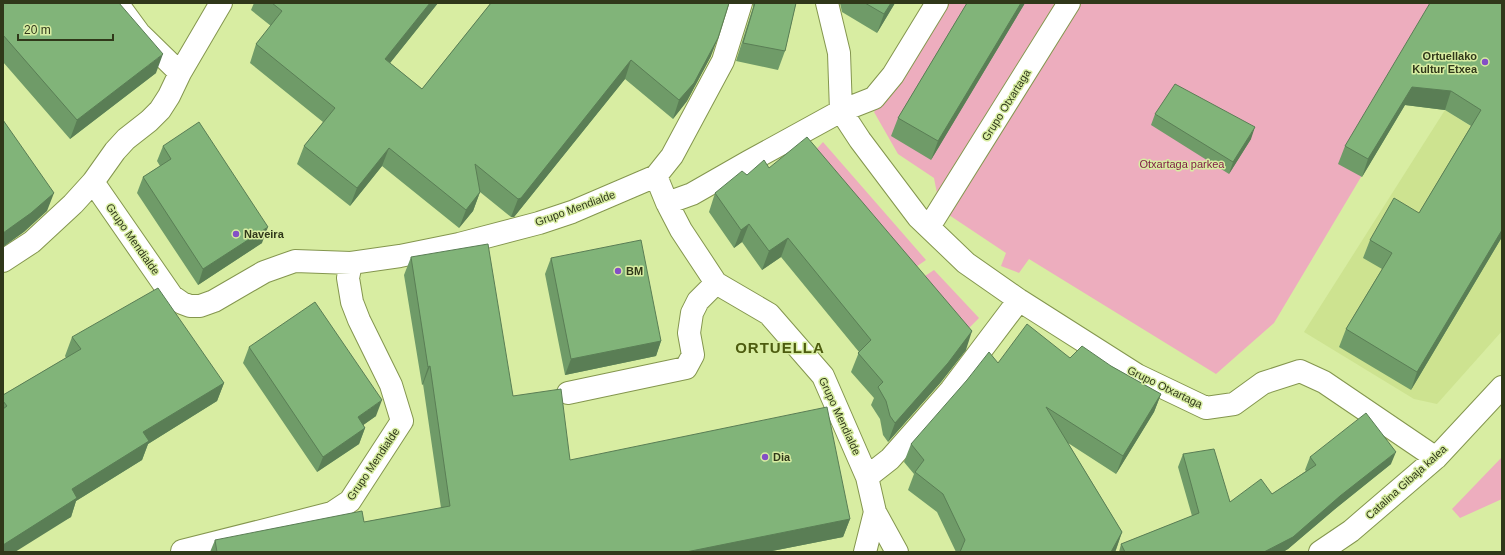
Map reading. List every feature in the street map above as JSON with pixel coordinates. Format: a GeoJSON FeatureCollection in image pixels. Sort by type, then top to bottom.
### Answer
{"type":"FeatureCollection","features":[{"type":"Feature","properties":{"kind":"street"},"geometry":{"type":"LineString","coordinates":[[117,3],[140,33],[180,73]]}},
{"type":"Feature","properties":{"kind":"street"},"geometry":{"type":"LineString","coordinates":[[3,261],[32,242],[73,204],[94,182],[114,151],[160,110],[221,3]]}},
{"type":"Feature","properties":{"kind":"street","name":"Grupo Mendialde"},"geometry":{"type":"LineString","coordinates":[[94,182],[172,296],[182,303],[190,306],[200,306],[214,301],[264,272],[295,261],[351,263],[400,256],[459,244],[539,223],[572,212],[656,176],[672,156],[723,61],[741,3]]}},
{"type":"Feature","properties":{"kind":"street"},"geometry":{"type":"LineString","coordinates":[[827,3],[840,53],[841,111]]}},
{"type":"Feature","properties":{"kind":"street"},"geometry":{"type":"LineString","coordinates":[[667,203],[692,194],[841,111],[874,98],[893,75],[936,3]]}},
{"type":"Feature","properties":{"kind":"street","name":"Grupo Otxartaga"},"geometry":{"type":"LineString","coordinates":[[929,227],[1069,3]]}},
{"type":"Feature","properties":{"kind":"street","name":"Grupo Otxartaga"},"geometry":{"type":"LineString","coordinates":[[841,111],[860,140],[918,217],[966,263],[1019,300],[1137,375],[1206,408],[1234,404],[1263,383],[1300,371],[1324,382],[1436,458]]}},
{"type":"Feature","properties":{"kind":"street","name":"Grupo Mendialde"},"geometry":{"type":"LineString","coordinates":[[656,176],[667,203],[681,230],[716,283],[769,314],[823,376],[867,477],[875,512],[897,552]]}},
{"type":"Feature","properties":{"kind":"street","name":"Grupo Mendialde"},"geometry":{"type":"LineString","coordinates":[[182,552],[316,527],[332,513],[350,501],[402,421],[391,385],[359,320],[352,302],[348,278],[351,263]]}},
{"type":"Feature","properties":{"kind":"street"},"geometry":{"type":"LineString","coordinates":[[568,393],[686,368],[693,355],[689,333],[692,313],[698,301],[716,283]]}},
{"type":"Feature","properties":{"kind":"street"},"geometry":{"type":"LineString","coordinates":[[867,477],[890,459],[951,390],[1019,300]]}},
{"type":"Feature","properties":{"kind":"street","name":"Catalina Gibaja kalea"},"geometry":{"type":"LineString","coordinates":[[1320,552],[1351,531],[1436,458],[1502,387]]}},
{"type":"Feature","properties":{"kind":"street","name":"Grupo Mendialde"},"geometry":{"type":"LineString","coordinates":[[865,552],[875,512]]}},
{"type":"Feature","properties":{"kind":"shaded area"},"geometry":{"type":"Polygon","coordinates":[[[1445,110],[1502,146],[1502,331],[1437,404],[1414,399],[1304,332],[1445,110]]]}},
{"type":"Feature","properties":{"kind":"green space","name":"Otxartaga parkea"},"geometry":{"type":"Polygon","coordinates":[[[941,3],[1461,3],[1361,177],[1274,323],[1216,374],[1029,259],[1019,273],[1001,266],[1006,253],[940,209],[934,178],[898,154],[874,112],[941,3]]]}},
{"type":"Feature","properties":{"kind":"green space"},"geometry":{"type":"Polygon","coordinates":[[[823,142],[926,260],[910,271],[813,153],[823,142]]]}},
{"type":"Feature","properties":{"kind":"green space"},"geometry":{"type":"Polygon","coordinates":[[[934,270],[979,318],[967,330],[919,280],[934,270]]]}},
{"type":"Feature","properties":{"kind":"green space"},"geometry":{"type":"Polygon","coordinates":[[[1502,457],[1502,499],[1460,518],[1452,509],[1502,457]]]}},
{"type":"Feature","properties":{"kind":"building"},"geometry":{"type":"Polygon","coordinates":[[[3,3],[119,3],[163,54],[77,120],[3,35],[3,3]]]}},
{"type":"Feature","properties":{"kind":"building"},"geometry":{"type":"Polygon","coordinates":[[[272,3],[430,3],[385,59],[422,89],[491,3],[729,3],[718,38],[694,83],[679,100],[631,60],[521,198],[518,199],[475,164],[480,192],[466,210],[389,148],[357,188],[304,146],[335,108],[256,44],[282,11],[272,3]]]}},
{"type":"Feature","properties":{"kind":"building"},"geometry":{"type":"Polygon","coordinates":[[[755,3],[796,3],[785,51],[743,43],[755,3]]]}},
{"type":"Feature","properties":{"kind":"building"},"geometry":{"type":"Polygon","coordinates":[[[865,3],[891,3],[884,14],[865,3]]]}},
{"type":"Feature","properties":{"kind":"building"},"geometry":{"type":"Polygon","coordinates":[[[967,3],[1021,3],[938,141],[898,118],[967,3]]]}},
{"type":"Feature","properties":{"kind":"building"},"geometry":{"type":"Polygon","coordinates":[[[1430,3],[1502,3],[1502,230],[1417,372],[1346,329],[1392,253],[1370,240],[1394,198],[1419,213],[1481,110],[1451,91],[1412,87],[1368,159],[1345,146],[1430,3]]]}},
{"type":"Feature","properties":{"kind":"building"},"geometry":{"type":"Polygon","coordinates":[[[1175,84],[1255,127],[1233,162],[1155,114],[1175,84]]]}},
{"type":"Feature","properties":{"kind":"building"},"geometry":{"type":"Polygon","coordinates":[[[3,120],[54,193],[31,213],[3,233],[3,120]]]}},
{"type":"Feature","properties":{"kind":"building"},"geometry":{"type":"Polygon","coordinates":[[[199,122],[268,227],[203,269],[143,177],[171,159],[163,146],[199,122]]]}},
{"type":"Feature","properties":{"kind":"building"},"geometry":{"type":"Polygon","coordinates":[[[807,137],[972,331],[948,363],[895,423],[890,416],[886,401],[878,387],[883,382],[858,353],[871,340],[788,238],[769,251],[749,224],[741,230],[715,193],[742,171],[747,175],[764,160],[769,168],[807,137]]]}},
{"type":"Feature","properties":{"kind":"building"},"geometry":{"type":"Polygon","coordinates":[[[641,240],[661,341],[571,359],[551,258],[641,240]]]}},
{"type":"Feature","properties":{"kind":"building"},"geometry":{"type":"Polygon","coordinates":[[[488,244],[513,396],[561,389],[570,460],[827,407],[850,519],[686,552],[217,552],[215,540],[362,511],[364,522],[450,506],[430,366],[428,367],[411,257],[488,244]]]}},
{"type":"Feature","properties":{"kind":"building"},"geometry":{"type":"Polygon","coordinates":[[[158,288],[224,383],[143,432],[149,441],[72,489],[77,498],[3,545],[3,409],[7,406],[3,401],[3,395],[81,349],[72,337],[158,288]]]}},
{"type":"Feature","properties":{"kind":"building"},"geometry":{"type":"Polygon","coordinates":[[[315,302],[382,400],[358,417],[365,428],[323,457],[249,347],[315,302]]]}},
{"type":"Feature","properties":{"kind":"building"},"geometry":{"type":"Polygon","coordinates":[[[1027,324],[1070,358],[1082,346],[1111,366],[1161,394],[1123,456],[1046,407],[1122,532],[1111,552],[960,552],[965,540],[943,494],[915,472],[924,460],[911,444],[967,380],[989,352],[998,363],[1027,324]]]}},
{"type":"Feature","properties":{"kind":"building"},"geometry":{"type":"Polygon","coordinates":[[[1366,413],[1396,452],[1340,496],[1293,537],[1264,552],[1125,552],[1121,544],[1199,513],[1183,454],[1214,449],[1230,502],[1261,479],[1272,494],[1316,465],[1310,457],[1366,413]]]}},
{"type":"Feature","properties":{"kind":"place","name":"Ortuellako Kultur Etxea"},"geometry":{"type":"Point","coordinates":[1485,62]}},
{"type":"Feature","properties":{"kind":"place","name":"Naveira"},"geometry":{"type":"Point","coordinates":[236,234]}},
{"type":"Feature","properties":{"kind":"place","name":"BM"},"geometry":{"type":"Point","coordinates":[618,271]}},
{"type":"Feature","properties":{"kind":"place","name":"Dia"},"geometry":{"type":"Point","coordinates":[765,457]}},
{"type":"Feature","properties":{"kind":"district","name":"ORTUELLA"},"geometry":{"type":"Point","coordinates":[780,348]}}]}
